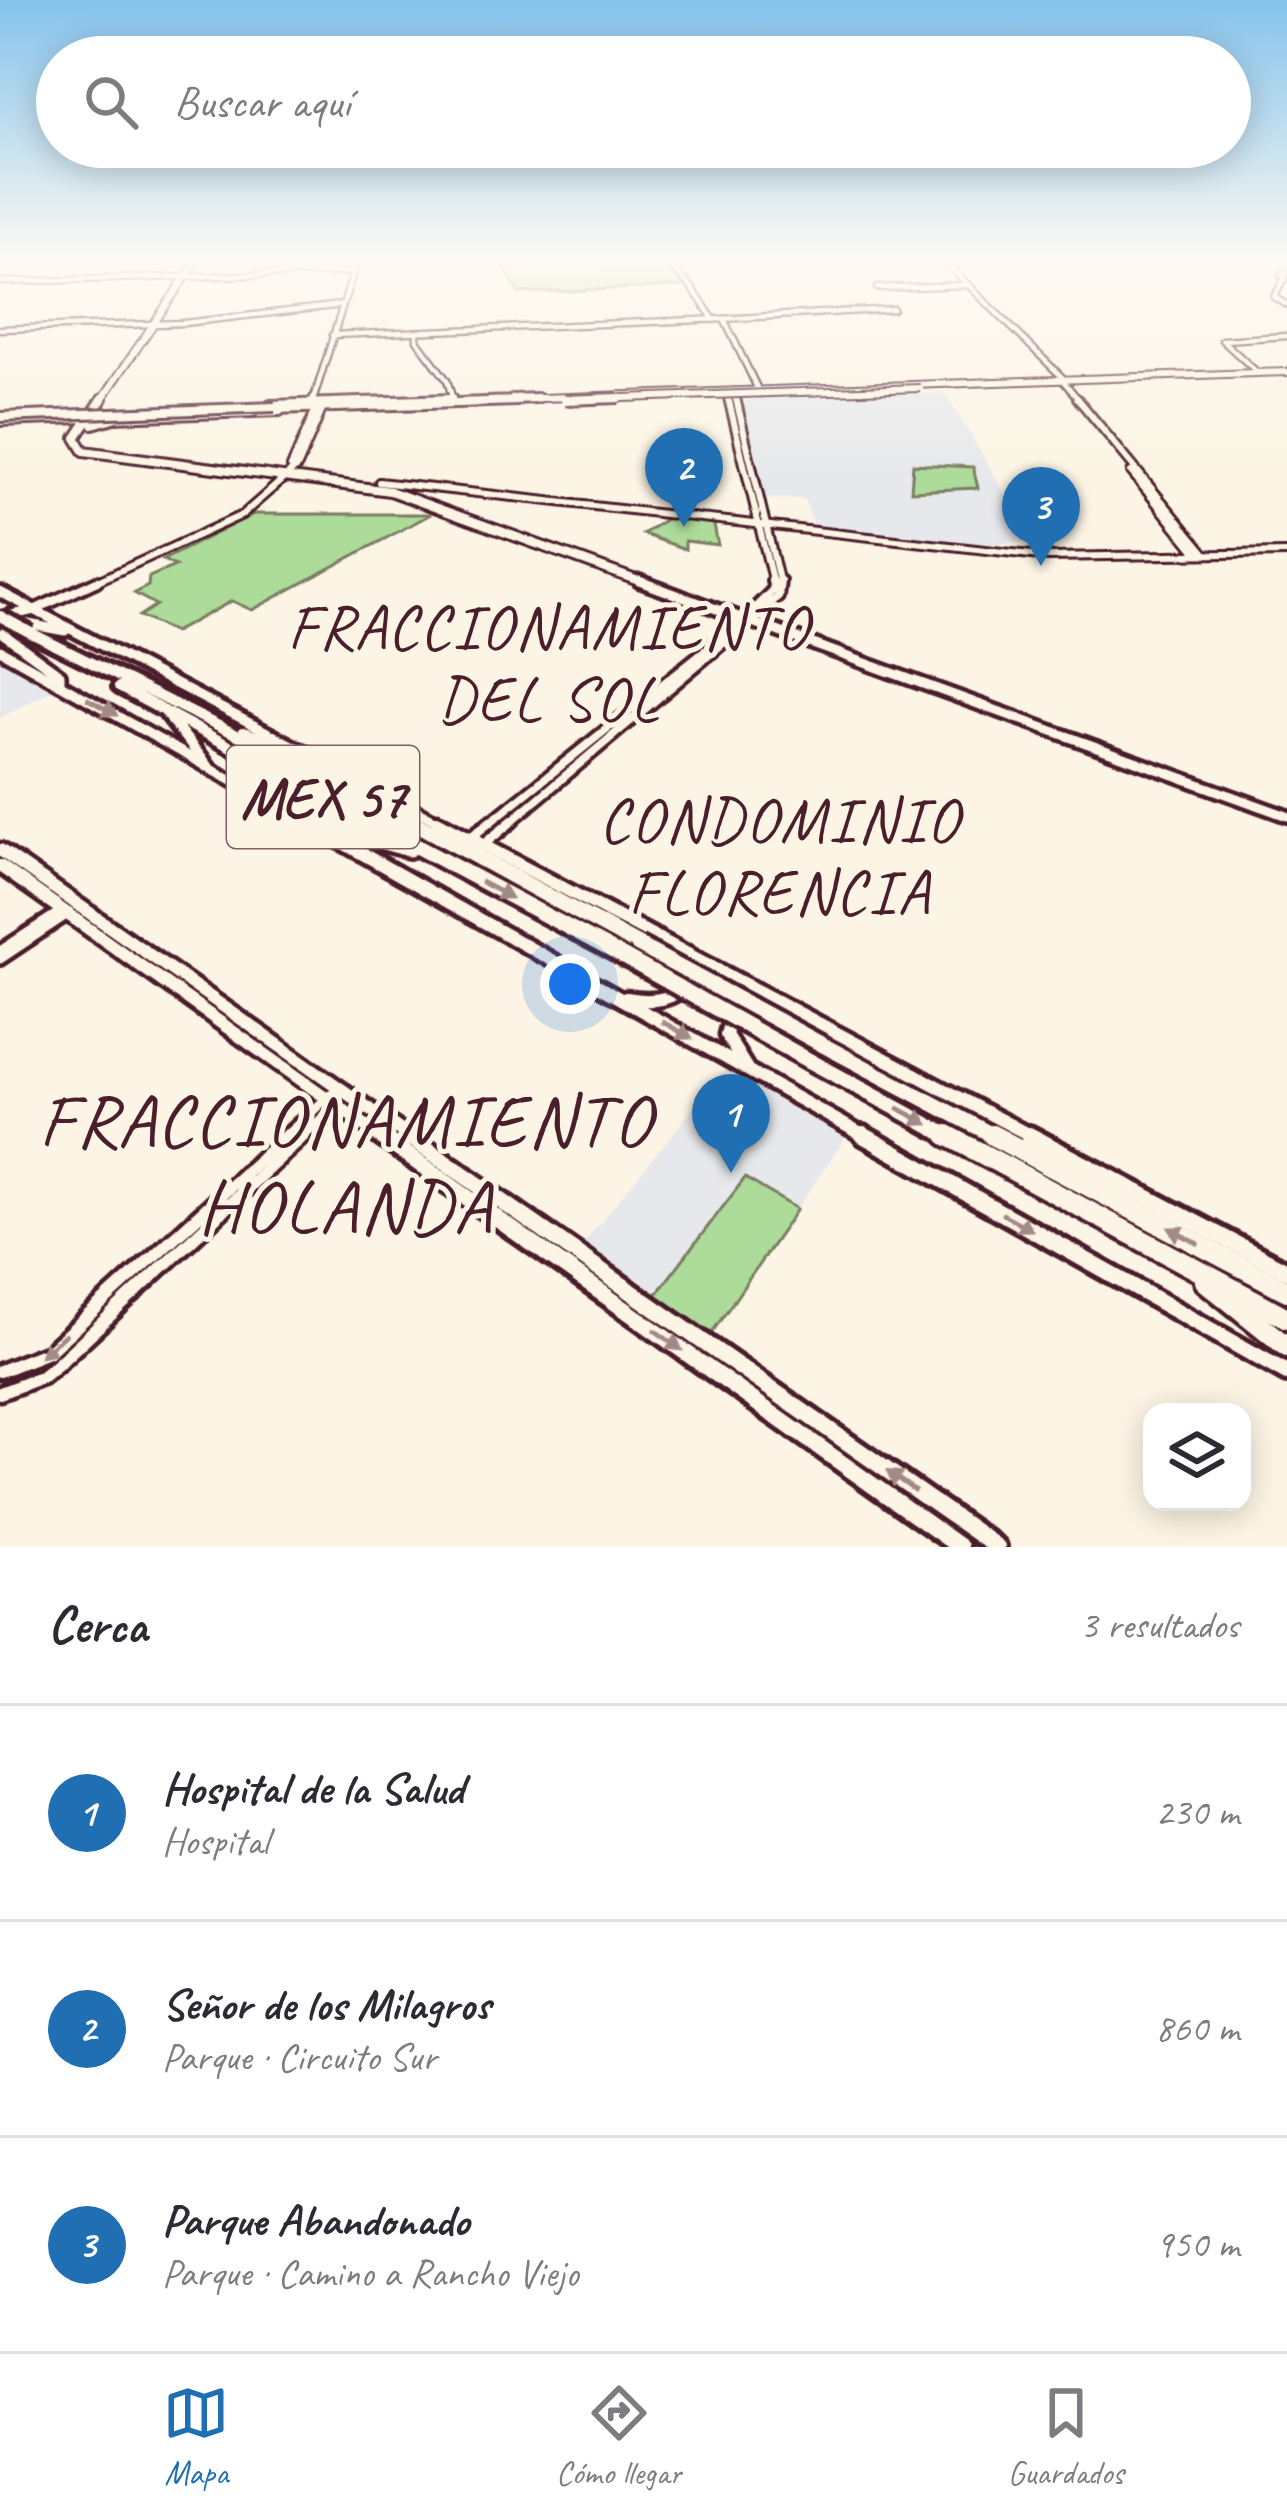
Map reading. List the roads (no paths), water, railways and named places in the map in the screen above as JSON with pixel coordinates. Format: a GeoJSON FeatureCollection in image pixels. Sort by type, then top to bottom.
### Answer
{"type":"FeatureCollection","features":[{"type":"Feature","properties":{"kind":"highway","name":"MEX 57"},"geometry":{"type":"LineString","coordinates":[[0,620],[436,833],[1287,1318]]}},
{"type":"Feature","properties":{"kind":"highway","name":"MEX 57"},"geometry":{"type":"LineString","coordinates":[[27,634],[624,957],[1287,1291]]}},
{"type":"Feature","properties":{"kind":"highway"},"geometry":{"type":"LineString","coordinates":[[162,710],[208,766]]}},
{"type":"Feature","properties":{"kind":"highway"},"geometry":{"type":"LineString","coordinates":[[205,722],[305,752]]}},
{"type":"Feature","properties":{"kind":"highway"},"geometry":{"type":"LineString","coordinates":[[364,782],[436,833]]}},
{"type":"Feature","properties":{"kind":"highway"},"geometry":{"type":"LineString","coordinates":[[301,819],[430,855]]}},
{"type":"Feature","properties":{"kind":"highway"},"geometry":{"type":"LineString","coordinates":[[1225,1258],[1287,1280]]}},
{"type":"Feature","properties":{"kind":"highway"},"geometry":{"type":"LineString","coordinates":[[1181,1261],[1287,1347]]}},
{"type":"Feature","properties":{"kind":"main road"},"geometry":{"type":"LineString","coordinates":[[149,332],[90,417],[81,441],[84,451],[379,482],[751,619]]}},
{"type":"Feature","properties":{"kind":"main road"},"geometry":{"type":"LineString","coordinates":[[1059,380],[1287,373]]}},
{"type":"Feature","properties":{"kind":"main road"},"geometry":{"type":"LineString","coordinates":[[0,418],[1287,373]]}},
{"type":"Feature","properties":{"kind":"main road"},"geometry":{"type":"LineString","coordinates":[[275,408],[966,384]]}},
{"type":"Feature","properties":{"kind":"main road"},"geometry":{"type":"LineString","coordinates":[[90,417],[116,414]]}},
{"type":"Feature","properties":{"kind":"main road"},"geometry":{"type":"LineString","coordinates":[[287,474],[390,491],[1287,813]]}},
{"type":"Feature","properties":{"kind":"main road"},"geometry":{"type":"LineString","coordinates":[[0,592],[1287,1271]]}},
{"type":"Feature","properties":{"kind":"main road"},"geometry":{"type":"LineString","coordinates":[[0,620],[39,610]]}},
{"type":"Feature","properties":{"kind":"main road"},"geometry":{"type":"LineString","coordinates":[[61,684],[60,675],[2,633],[31,622],[85,636]]}},
{"type":"Feature","properties":{"kind":"main road"},"geometry":{"type":"LineString","coordinates":[[0,650],[1287,1373]]}},
{"type":"Feature","properties":{"kind":"main road"},"geometry":{"type":"LineString","coordinates":[[0,850],[72,908],[960,1547]]}},
{"type":"Feature","properties":{"kind":"main road"},"geometry":{"type":"LineString","coordinates":[[0,866],[72,908]]}},
{"type":"Feature","properties":{"kind":"main road"},"geometry":{"type":"LineString","coordinates":[[616,997],[650,1002],[682,994],[698,973],[687,952]]}},
{"type":"Feature","properties":{"kind":"main road"},"geometry":{"type":"LineString","coordinates":[[749,1071],[726,1035],[730,1020],[757,1003],[785,1004]]}},
{"type":"Feature","properties":{"kind":"main road"},"geometry":{"type":"LineString","coordinates":[[337,1096],[998,1547]]}},
{"type":"Feature","properties":{"kind":"street"},"geometry":{"type":"LineString","coordinates":[[39,610],[242,515],[287,474],[301,452],[332,334],[409,332]]}},
{"type":"Feature","properties":{"kind":"street"},"geometry":{"type":"LineString","coordinates":[[316,408],[453,400],[451,388],[417,340],[417,332]]}},
{"type":"Feature","properties":{"kind":"street"},"geometry":{"type":"LineString","coordinates":[[726,332],[759,392]]}},
{"type":"Feature","properties":{"kind":"street"},"geometry":{"type":"LineString","coordinates":[[1012,332],[1059,380]]}},
{"type":"Feature","properties":{"kind":"street"},"geometry":{"type":"LineString","coordinates":[[1012,332],[1054,374],[1201,553]]}},
{"type":"Feature","properties":{"kind":"street"},"geometry":{"type":"LineString","coordinates":[[1258,373],[1222,340],[1287,336]]}},
{"type":"Feature","properties":{"kind":"street"},"geometry":{"type":"LineString","coordinates":[[476,842],[778,597],[730,394]]}},
{"type":"Feature","properties":{"kind":"street"},"geometry":{"type":"LineString","coordinates":[[0,418],[363,407]]}},
{"type":"Feature","properties":{"kind":"street"},"geometry":{"type":"LineString","coordinates":[[379,482],[1046,556],[1287,551]]}},
{"type":"Feature","properties":{"kind":"street"},"geometry":{"type":"LineString","coordinates":[[476,842],[751,619]]}},
{"type":"Feature","properties":{"kind":"street"},"geometry":{"type":"LineString","coordinates":[[0,955],[72,908]]}},
{"type":"Feature","properties":{"kind":"street"},"geometry":{"type":"LineString","coordinates":[[0,1371],[48,1352],[337,1096]]}},
{"type":"Feature","properties":{"kind":"street"},"geometry":{"type":"LineString","coordinates":[[0,1393],[42,1377],[58,1364],[337,1096]]}},
{"type":"Feature","properties":{"kind":"place","name":"Señor de los Milagros"},"geometry":{"type":"Point","coordinates":[684,527]}},
{"type":"Feature","properties":{"kind":"place","name":"Parque Abandonado"},"geometry":{"type":"Point","coordinates":[1041,566]}},
{"type":"Feature","properties":{"kind":"place","name":"Hospital de la Salud"},"geometry":{"type":"Point","coordinates":[731,1173]}},
{"type":"Feature","properties":{"kind":"district","name":"FRACCIONAMIENTO DEL SOL"},"geometry":{"type":"Point","coordinates":[549,662]}},
{"type":"Feature","properties":{"kind":"district","name":"CONDOMINIO FLORENCIA"},"geometry":{"type":"Point","coordinates":[780,855]}},
{"type":"Feature","properties":{"kind":"district","name":"FRACCIONAMIENTO HOLANDA"},"geometry":{"type":"Point","coordinates":[346,1162]}}]}
